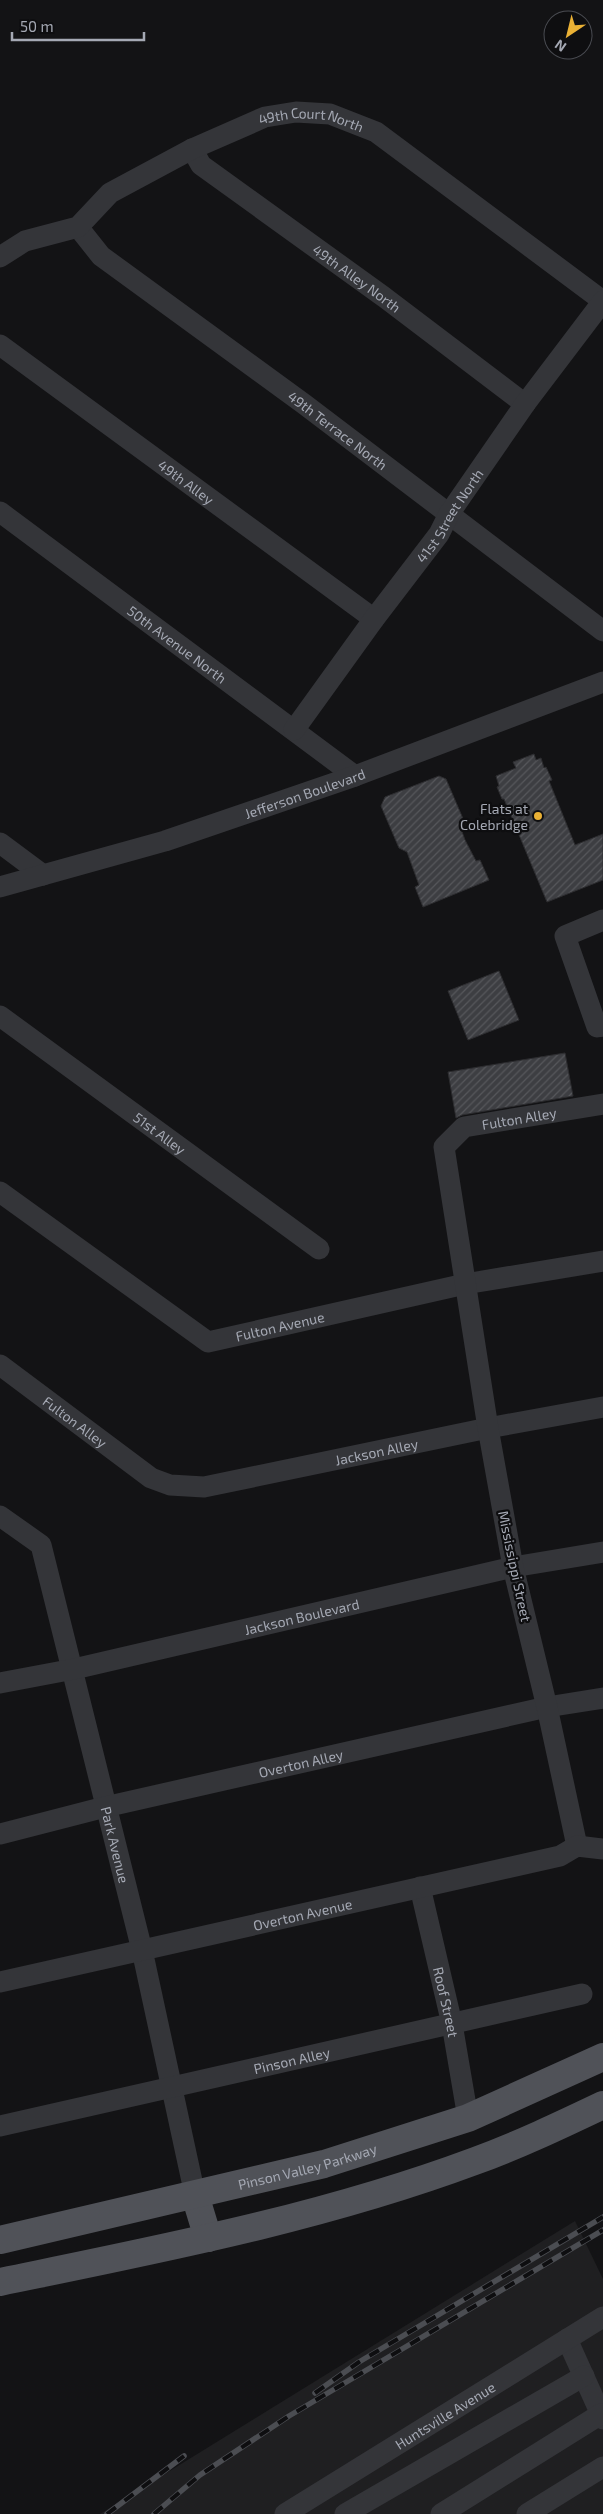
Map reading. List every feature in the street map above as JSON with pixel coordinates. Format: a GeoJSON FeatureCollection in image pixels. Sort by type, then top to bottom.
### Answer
{"type":"FeatureCollection","features":[{"type":"Feature","properties":{"kind":"main road","name":"Pinson Valley Parkway"},"geometry":{"type":"LineString","coordinates":[[0,2240],[324,2164],[468,2118],[603,2057]]}},
{"type":"Feature","properties":{"kind":"main road"},"geometry":{"type":"LineString","coordinates":[[0,2282],[208,2238],[333,2207],[476,2161],[603,2105]]}},
{"type":"Feature","properties":{"kind":"main road"},"geometry":{"type":"LineString","coordinates":[[195,2195],[208,2238]]}},
{"type":"Feature","properties":{"kind":"street","name":"49th Court North"},"geometry":{"type":"LineString","coordinates":[[78,227],[110,193],[192,149],[265,117],[296,112],[330,114],[376,132],[603,301]]}},
{"type":"Feature","properties":{"kind":"street","name":"49th Alley North"},"geometry":{"type":"LineString","coordinates":[[192,149],[201,165],[384,297],[525,404]]}},
{"type":"Feature","properties":{"kind":"street"},"geometry":{"type":"LineString","coordinates":[[0,257],[25,241],[78,227]]}},
{"type":"Feature","properties":{"kind":"street","name":"49th Terrace North"},"geometry":{"type":"LineString","coordinates":[[78,227],[101,256],[304,404],[603,631]]}},
{"type":"Feature","properties":{"kind":"street","name":"41st Street North"},"geometry":{"type":"LineString","coordinates":[[294,730],[374,619],[440,534],[449,514],[525,404],[603,301]]}},
{"type":"Feature","properties":{"kind":"street","name":"49th Alley"},"geometry":{"type":"LineString","coordinates":[[0,345],[374,619]]}},
{"type":"Feature","properties":{"kind":"street","name":"50th Avenue North"},"geometry":{"type":"LineString","coordinates":[[0,512],[355,776]]}},
{"type":"Feature","properties":{"kind":"street","name":"Jefferson Boulevard"},"geometry":{"type":"LineString","coordinates":[[0,887],[165,840],[355,776],[603,682]]}},
{"type":"Feature","properties":{"kind":"street"},"geometry":{"type":"LineString","coordinates":[[0,843],[43,875]]}},
{"type":"Feature","properties":{"kind":"street"},"geometry":{"type":"LineString","coordinates":[[603,920],[565,936],[597,1027],[603,1026]]}},
{"type":"Feature","properties":{"kind":"street","name":"51st Alley"},"geometry":{"type":"LineString","coordinates":[[0,1016],[319,1249]]}},
{"type":"Feature","properties":{"kind":"street","name":"Fulton Alley"},"geometry":{"type":"LineString","coordinates":[[444,1147],[464,1127],[603,1104]]}},
{"type":"Feature","properties":{"kind":"street","name":"Mississippi Street"},"geometry":{"type":"LineString","coordinates":[[444,1147],[488,1428],[513,1567],[547,1707],[577,1846]]}},
{"type":"Feature","properties":{"kind":"street","name":"Fulton Avenue"},"geometry":{"type":"LineString","coordinates":[[0,1192],[208,1342],[465,1284],[603,1261]]}},
{"type":"Feature","properties":{"kind":"street","name":"Fulton Alley"},"geometry":{"type":"LineString","coordinates":[[0,1365],[151,1478]]}},
{"type":"Feature","properties":{"kind":"street","name":"Jackson Alley"},"geometry":{"type":"LineString","coordinates":[[151,1478],[170,1485],[204,1487],[488,1428],[603,1407]]}},
{"type":"Feature","properties":{"kind":"street","name":"Park Avenue"},"geometry":{"type":"LineString","coordinates":[[0,1516],[41,1545],[74,1668],[105,1808],[142,1950],[195,2195]]}},
{"type":"Feature","properties":{"kind":"street","name":"Jackson Boulevard"},"geometry":{"type":"LineString","coordinates":[[0,1683],[74,1668],[513,1567],[603,1552]]}},
{"type":"Feature","properties":{"kind":"street","name":"Overton Alley"},"geometry":{"type":"LineString","coordinates":[[0,1834],[105,1808],[547,1707],[603,1698]]}},
{"type":"Feature","properties":{"kind":"street"},"geometry":{"type":"LineString","coordinates":[[577,1846],[603,1849]]}},
{"type":"Feature","properties":{"kind":"street","name":"Overton Avenue"},"geometry":{"type":"LineString","coordinates":[[0,1982],[560,1856],[577,1846]]}},
{"type":"Feature","properties":{"kind":"street","name":"Roof Street"},"geometry":{"type":"LineString","coordinates":[[420,1887],[452,2024],[468,2118]]}},
{"type":"Feature","properties":{"kind":"street","name":"Pinson Alley"},"geometry":{"type":"LineString","coordinates":[[0,2126],[582,1994]]}},
{"type":"Feature","properties":{"kind":"street","name":"Huntsville Avenue"},"geometry":{"type":"LineString","coordinates":[[285,2514],[603,2317]]}},
{"type":"Feature","properties":{"kind":"street"},"geometry":{"type":"LineString","coordinates":[[442,2514],[602,2416],[567,2339]]}},
{"type":"Feature","properties":{"kind":"street"},"geometry":{"type":"LineString","coordinates":[[329,2487],[344,2514],[584,2376]]}},
{"type":"Feature","properties":{"kind":"street"},"geometry":{"type":"LineString","coordinates":[[527,2514],[603,2467]]}},
{"type":"Feature","properties":{"kind":"shaded area"},"geometry":{"type":"Polygon","coordinates":[[[575,2221],[603,2279],[603,2514],[100,2514],[575,2221]]]}},
{"type":"Feature","properties":{"kind":"building","name":"Flats at Colebridge"},"geometry":{"type":"Polygon","coordinates":[[[534,754],[536,760],[541,758],[544,768],[546,767],[552,780],[549,781],[575,845],[603,834],[603,880],[547,902],[504,799],[502,799],[497,787],[499,786],[496,776],[516,768],[513,762],[534,754]]]}},
{"type":"Feature","properties":{"kind":"building"},"geometry":{"type":"Polygon","coordinates":[[[439,776],[446,779],[464,821],[461,829],[465,840],[476,861],[480,860],[489,880],[423,907],[415,887],[419,885],[407,852],[399,848],[381,806],[385,797],[439,776]]]}},
{"type":"Feature","properties":{"kind":"building"},"geometry":{"type":"Polygon","coordinates":[[[499,971],[519,1020],[468,1040],[448,991],[499,971]]]}},
{"type":"Feature","properties":{"kind":"building"},"geometry":{"type":"Polygon","coordinates":[[[565,1053],[573,1096],[462,1115],[456,1118],[448,1072],[565,1053]]]}},
{"type":"Feature","properties":{"kind":"railway"},"geometry":{"type":"LineString","coordinates":[[315,2393],[359,2362],[603,2217]]}},
{"type":"Feature","properties":{"kind":"railway"},"geometry":{"type":"LineString","coordinates":[[154,2514],[200,2475],[289,2416],[603,2230]]}},
{"type":"Feature","properties":{"kind":"railway"},"geometry":{"type":"LineString","coordinates":[[107,2514],[184,2456]]}},
{"type":"Feature","properties":{"kind":"place","name":"Flats at Colebridge"},"geometry":{"type":"Point","coordinates":[538,816]}}]}
